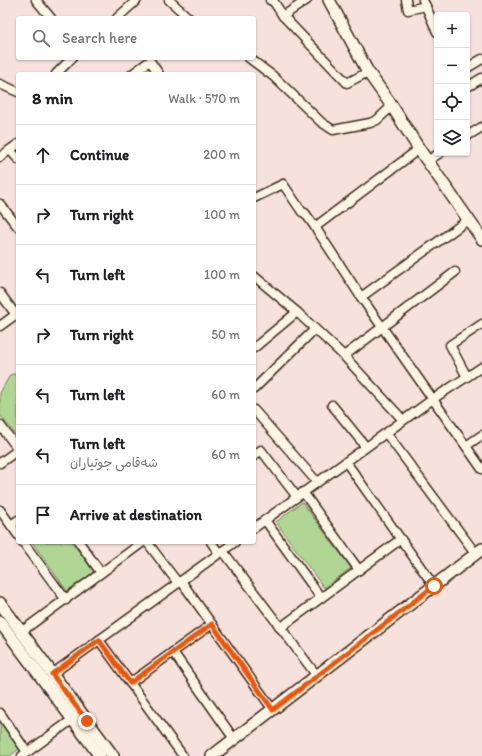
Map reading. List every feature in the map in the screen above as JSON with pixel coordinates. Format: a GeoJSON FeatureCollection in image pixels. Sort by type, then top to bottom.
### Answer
{"type":"FeatureCollection","features":[{"type":"Feature","properties":{"kind":"main road"},"geometry":{"type":"LineString","coordinates":[[329,0],[368,72],[392,106],[427,161],[482,239]]}},
{"type":"Feature","properties":{"kind":"main road"},"geometry":{"type":"LineString","coordinates":[[212,756],[479,552]]}},
{"type":"Feature","properties":{"kind":"main road"},"geometry":{"type":"LineString","coordinates":[[0,603],[113,756]]}},
{"type":"Feature","properties":{"kind":"main road"},"geometry":{"type":"LineString","coordinates":[[0,622],[100,756]]}},
{"type":"Feature","properties":{"kind":"street"},"geometry":{"type":"LineString","coordinates":[[36,0],[49,16]]}},
{"type":"Feature","properties":{"kind":"street"},"geometry":{"type":"LineString","coordinates":[[119,16],[137,0]]}},
{"type":"Feature","properties":{"kind":"street"},"geometry":{"type":"LineString","coordinates":[[169,0],[187,16]]}},
{"type":"Feature","properties":{"kind":"street"},"geometry":{"type":"LineString","coordinates":[[270,0],[274,2],[283,16],[347,83],[368,72]]}},
{"type":"Feature","properties":{"kind":"street"},"geometry":{"type":"LineString","coordinates":[[283,16],[307,0]]}},
{"type":"Feature","properties":{"kind":"street"},"geometry":{"type":"LineString","coordinates":[[406,0],[408,10],[424,3],[434,25]]}},
{"type":"Feature","properties":{"kind":"street"},"geometry":{"type":"LineString","coordinates":[[470,66],[482,59]]}},
{"type":"Feature","properties":{"kind":"street"},"geometry":{"type":"LineString","coordinates":[[58,72],[70,60]]}},
{"type":"Feature","properties":{"kind":"street"},"geometry":{"type":"LineString","coordinates":[[252,60],[273,76],[320,122],[333,130],[370,123],[377,120],[392,106]]}},
{"type":"Feature","properties":{"kind":"street"},"geometry":{"type":"LineString","coordinates":[[135,72],[150,61],[157,72]]}},
{"type":"Feature","properties":{"kind":"street"},"geometry":{"type":"LineString","coordinates":[[468,84],[469,86],[482,78]]}},
{"type":"Feature","properties":{"kind":"street"},"geometry":{"type":"LineString","coordinates":[[0,84],[16,91]]}},
{"type":"Feature","properties":{"kind":"street"},"geometry":{"type":"LineString","coordinates":[[470,134],[482,127]]}},
{"type":"Feature","properties":{"kind":"street"},"geometry":{"type":"LineString","coordinates":[[0,157],[16,146]]}},
{"type":"Feature","properties":{"kind":"street"},"geometry":{"type":"LineString","coordinates":[[315,227],[419,149]]}},
{"type":"Feature","properties":{"kind":"street"},"geometry":{"type":"LineString","coordinates":[[10,150],[16,157]]}},
{"type":"Feature","properties":{"kind":"street"},"geometry":{"type":"LineString","coordinates":[[427,161],[435,156]]}},
{"type":"Feature","properties":{"kind":"street"},"geometry":{"type":"LineString","coordinates":[[256,197],[283,184],[315,227],[361,297],[482,469]]}},
{"type":"Feature","properties":{"kind":"street"},"geometry":{"type":"LineString","coordinates":[[0,204],[16,224]]}},
{"type":"Feature","properties":{"kind":"street"},"geometry":{"type":"LineString","coordinates":[[361,297],[468,220]]}},
{"type":"Feature","properties":{"kind":"street"},"geometry":{"type":"LineString","coordinates":[[344,356],[455,272]]}},
{"type":"Feature","properties":{"kind":"street"},"geometry":{"type":"LineString","coordinates":[[256,279],[297,312],[344,356],[403,420]]}},
{"type":"Feature","properties":{"kind":"street"},"geometry":{"type":"LineString","coordinates":[[0,293],[16,313]]}},
{"type":"Feature","properties":{"kind":"street"},"geometry":{"type":"LineString","coordinates":[[256,346],[297,312]]}},
{"type":"Feature","properties":{"kind":"street"},"geometry":{"type":"LineString","coordinates":[[0,326],[16,315]]}},
{"type":"Feature","properties":{"kind":"street"},"geometry":{"type":"LineString","coordinates":[[467,377],[450,345],[482,324]]}},
{"type":"Feature","properties":{"kind":"street"},"geometry":{"type":"LineString","coordinates":[[256,387],[315,329]]}},
{"type":"Feature","properties":{"kind":"street"},"geometry":{"type":"LineString","coordinates":[[256,527],[403,420],[482,367]]}},
{"type":"Feature","properties":{"kind":"street"},"geometry":{"type":"LineString","coordinates":[[332,405],[366,447]]}},
{"type":"Feature","properties":{"kind":"street"},"geometry":{"type":"LineString","coordinates":[[256,412],[318,482]]}},
{"type":"Feature","properties":{"kind":"street"},"geometry":{"type":"LineString","coordinates":[[0,425],[16,447]]}},
{"type":"Feature","properties":{"kind":"street"},"geometry":{"type":"LineString","coordinates":[[386,433],[479,552]]}},
{"type":"Feature","properties":{"kind":"street"},"geometry":{"type":"LineString","coordinates":[[466,446],[482,435]]}},
{"type":"Feature","properties":{"kind":"street"},"geometry":{"type":"LineString","coordinates":[[256,454],[261,450],[300,495],[360,570]]}},
{"type":"Feature","properties":{"kind":"street"},"geometry":{"type":"LineString","coordinates":[[0,463],[16,451]]}},
{"type":"Feature","properties":{"kind":"street"},"geometry":{"type":"LineString","coordinates":[[346,462],[434,586]]}},
{"type":"Feature","properties":{"kind":"street"},"geometry":{"type":"LineString","coordinates":[[0,510],[16,532]]}},
{"type":"Feature","properties":{"kind":"street"},"geometry":{"type":"LineString","coordinates":[[265,520],[321,598]]}},
{"type":"Feature","properties":{"kind":"street"},"geometry":{"type":"LineString","coordinates":[[11,525],[16,521]]}},
{"type":"Feature","properties":{"kind":"street"},"geometry":{"type":"LineString","coordinates":[[280,628],[401,539]]}},
{"type":"Feature","properties":{"kind":"street"},"geometry":{"type":"LineString","coordinates":[[24,544],[66,600]]}},
{"type":"Feature","properties":{"kind":"street"},"geometry":{"type":"LineString","coordinates":[[79,544],[101,573]]}},
{"type":"Feature","properties":{"kind":"street"},"geometry":{"type":"LineString","coordinates":[[21,632],[140,544]]}},
{"type":"Feature","properties":{"kind":"street"},"geometry":{"type":"LineString","coordinates":[[149,544],[212,624],[273,710]]}},
{"type":"Feature","properties":{"kind":"street"},"geometry":{"type":"LineString","coordinates":[[213,544],[221,552],[317,676]]}},
{"type":"Feature","properties":{"kind":"street"},"geometry":{"type":"LineString","coordinates":[[52,674],[232,544]]}},
{"type":"Feature","properties":{"kind":"street"},"geometry":{"type":"LineString","coordinates":[[130,683],[212,624]]}},
{"type":"Feature","properties":{"kind":"street"},"geometry":{"type":"LineString","coordinates":[[99,640],[183,756]]}},
{"type":"Feature","properties":{"kind":"street"},"geometry":{"type":"LineString","coordinates":[[173,652],[234,739]]}},
{"type":"Feature","properties":{"kind":"street"},"geometry":{"type":"LineString","coordinates":[[0,713],[25,754],[73,719]]}},
{"type":"Feature","properties":{"kind":"green space"},"geometry":{"type":"Polygon","coordinates":[[[16,374],[16,435],[0,415],[0,393],[10,375],[16,374]]]}},
{"type":"Feature","properties":{"kind":"green space"},"geometry":{"type":"Polygon","coordinates":[[[302,502],[351,568],[324,588],[276,522],[302,502]]]}},
{"type":"Feature","properties":{"kind":"green space"},"geometry":{"type":"Polygon","coordinates":[[[33,544],[73,544],[94,572],[67,591],[33,544]]]}},
{"type":"Feature","properties":{"kind":"green space"},"geometry":{"type":"Polygon","coordinates":[[[0,722],[19,749],[10,756],[1,756],[0,754],[0,722]]]}},
{"type":"Feature","properties":{"kind":"route"},"geometry":{"type":"LineString","coordinates":[[87,721],[52,674],[99,640],[130,683],[212,624],[273,710],[434,586]]}}]}
